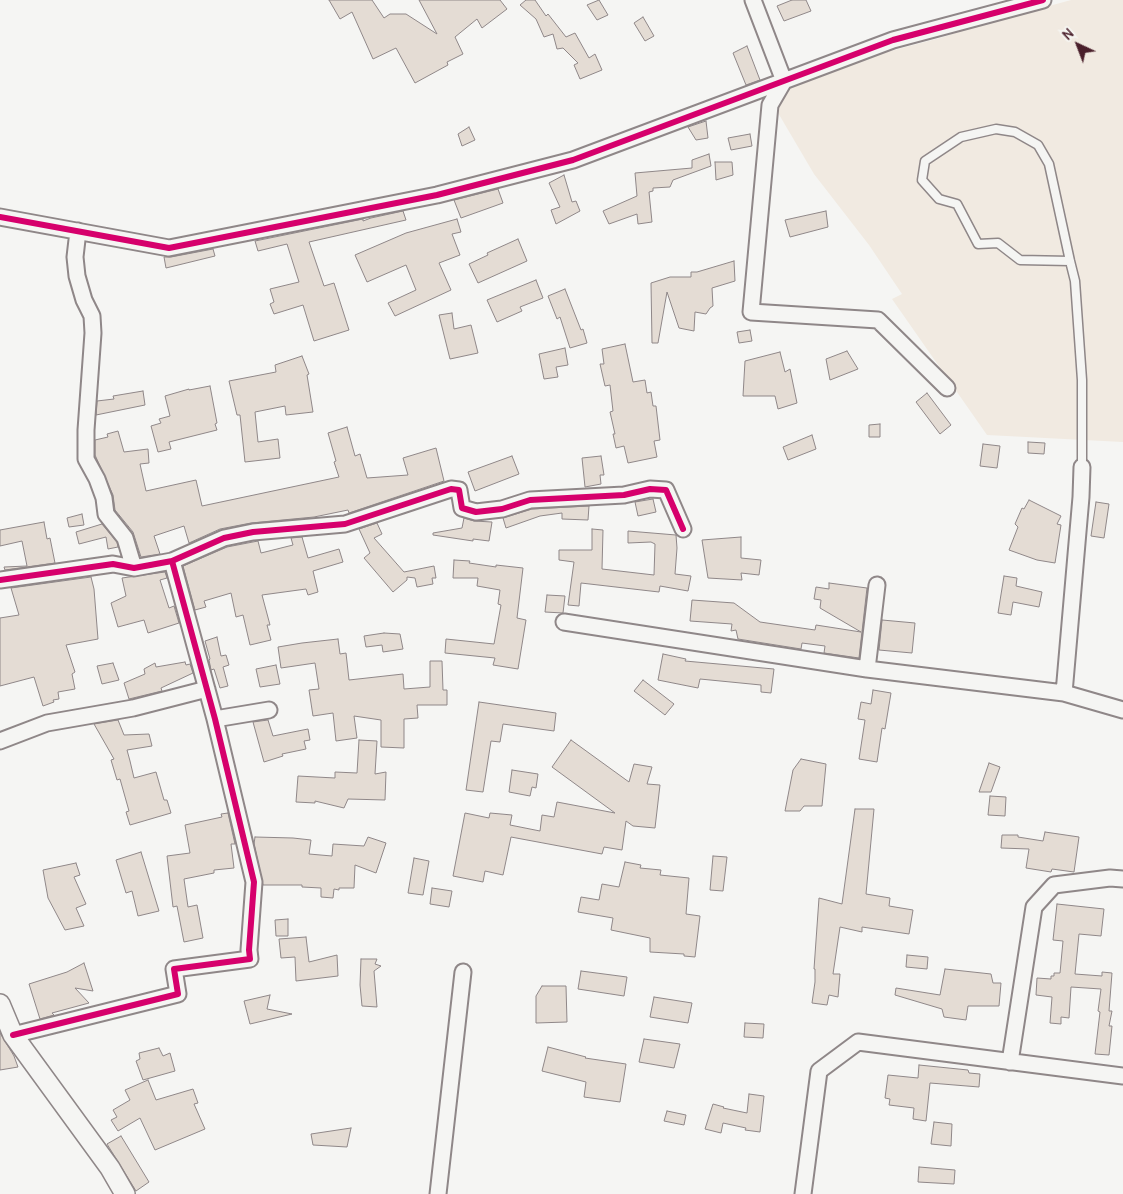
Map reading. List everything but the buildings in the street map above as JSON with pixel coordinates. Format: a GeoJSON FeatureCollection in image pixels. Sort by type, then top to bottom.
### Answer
{"type":"FeatureCollection","features":[{"type":"Feature","properties":{"kind":"street"},"geometry":{"type":"LineString","coordinates":[[753,0],[784,81]]}},
{"type":"Feature","properties":{"kind":"street"},"geometry":{"type":"LineString","coordinates":[[0,217],[169,248],[437,196],[573,160],[893,40],[1043,0]]}},
{"type":"Feature","properties":{"kind":"street"},"geometry":{"type":"LineString","coordinates":[[784,81],[770,105],[751,312],[878,320],[947,388]]}},
{"type":"Feature","properties":{"kind":"street"},"geometry":{"type":"LineString","coordinates":[[78,231],[75,257],[77,276],[84,300],[92,316],[93,333],[86,430],[86,459],[101,491],[106,514],[125,538],[134,568]]}},
{"type":"Feature","properties":{"kind":"street"},"geometry":{"type":"LineString","coordinates":[[1064,693],[1082,467]]}},
{"type":"Feature","properties":{"kind":"street"},"geometry":{"type":"LineString","coordinates":[[0,580],[113,564],[134,568],[172,561],[224,538],[253,532],[345,524],[451,489],[460,490],[462,508],[476,512],[502,509],[530,500],[624,495],[650,489],[666,490],[683,529]]}},
{"type":"Feature","properties":{"kind":"street"},"geometry":{"type":"LineString","coordinates":[[13,1036],[178,994],[174,969],[250,959],[254,882],[215,719],[172,561]]}},
{"type":"Feature","properties":{"kind":"street"},"geometry":{"type":"LineString","coordinates":[[867,669],[877,585]]}},
{"type":"Feature","properties":{"kind":"street"},"geometry":{"type":"LineString","coordinates":[[564,622],[867,669],[1064,693],[1123,710]]}},
{"type":"Feature","properties":{"kind":"street"},"geometry":{"type":"LineString","coordinates":[[0,740],[47,723],[133,708],[206,689]]}},
{"type":"Feature","properties":{"kind":"street"},"geometry":{"type":"LineString","coordinates":[[215,719],[269,710]]}},
{"type":"Feature","properties":{"kind":"street"},"geometry":{"type":"LineString","coordinates":[[1010,1062],[1034,907],[1054,886],[1110,878],[1123,879]]}},
{"type":"Feature","properties":{"kind":"street"},"geometry":{"type":"LineString","coordinates":[[438,1194],[463,972]]}},
{"type":"Feature","properties":{"kind":"street"},"geometry":{"type":"LineString","coordinates":[[0,1004],[13,1036],[110,1168],[125,1194]]}},
{"type":"Feature","properties":{"kind":"street"},"geometry":{"type":"LineString","coordinates":[[803,1194],[819,1071],[858,1042],[1123,1076]]}},
{"type":"Feature","properties":{"kind":"lane"},"geometry":{"type":"LineString","coordinates":[[1070,260],[1020,260],[998,243],[978,244],[957,204],[938,199],[922,180],[925,161],[961,137],[996,128],[1015,132],[1038,145],[1049,164],[1075,281],[1082,380],[1082,467]]}},
{"type":"Feature","properties":{"kind":"shaded area"},"geometry":{"type":"Polygon","coordinates":[[[1071,0],[1123,0],[1123,442],[987,435],[892,299],[902,294],[869,245],[814,174],[774,106],[783,89],[841,64],[1071,0]]]}},
{"type":"Feature","properties":{"kind":"cycle path"},"geometry":{"type":"LineString","coordinates":[[0,217],[169,248],[437,195],[573,160],[893,40],[1043,0]]}},
{"type":"Feature","properties":{"kind":"cycle path"},"geometry":{"type":"LineString","coordinates":[[0,580],[113,564],[134,568],[172,561],[224,538],[253,532],[345,524],[451,489],[459,490],[462,508],[476,512],[502,509],[530,500],[624,495],[650,489],[666,490],[683,529]]}},
{"type":"Feature","properties":{"kind":"cycle path"},"geometry":{"type":"LineString","coordinates":[[13,1035],[178,994],[174,969],[250,959],[254,882],[215,719],[172,561]]}}]}
